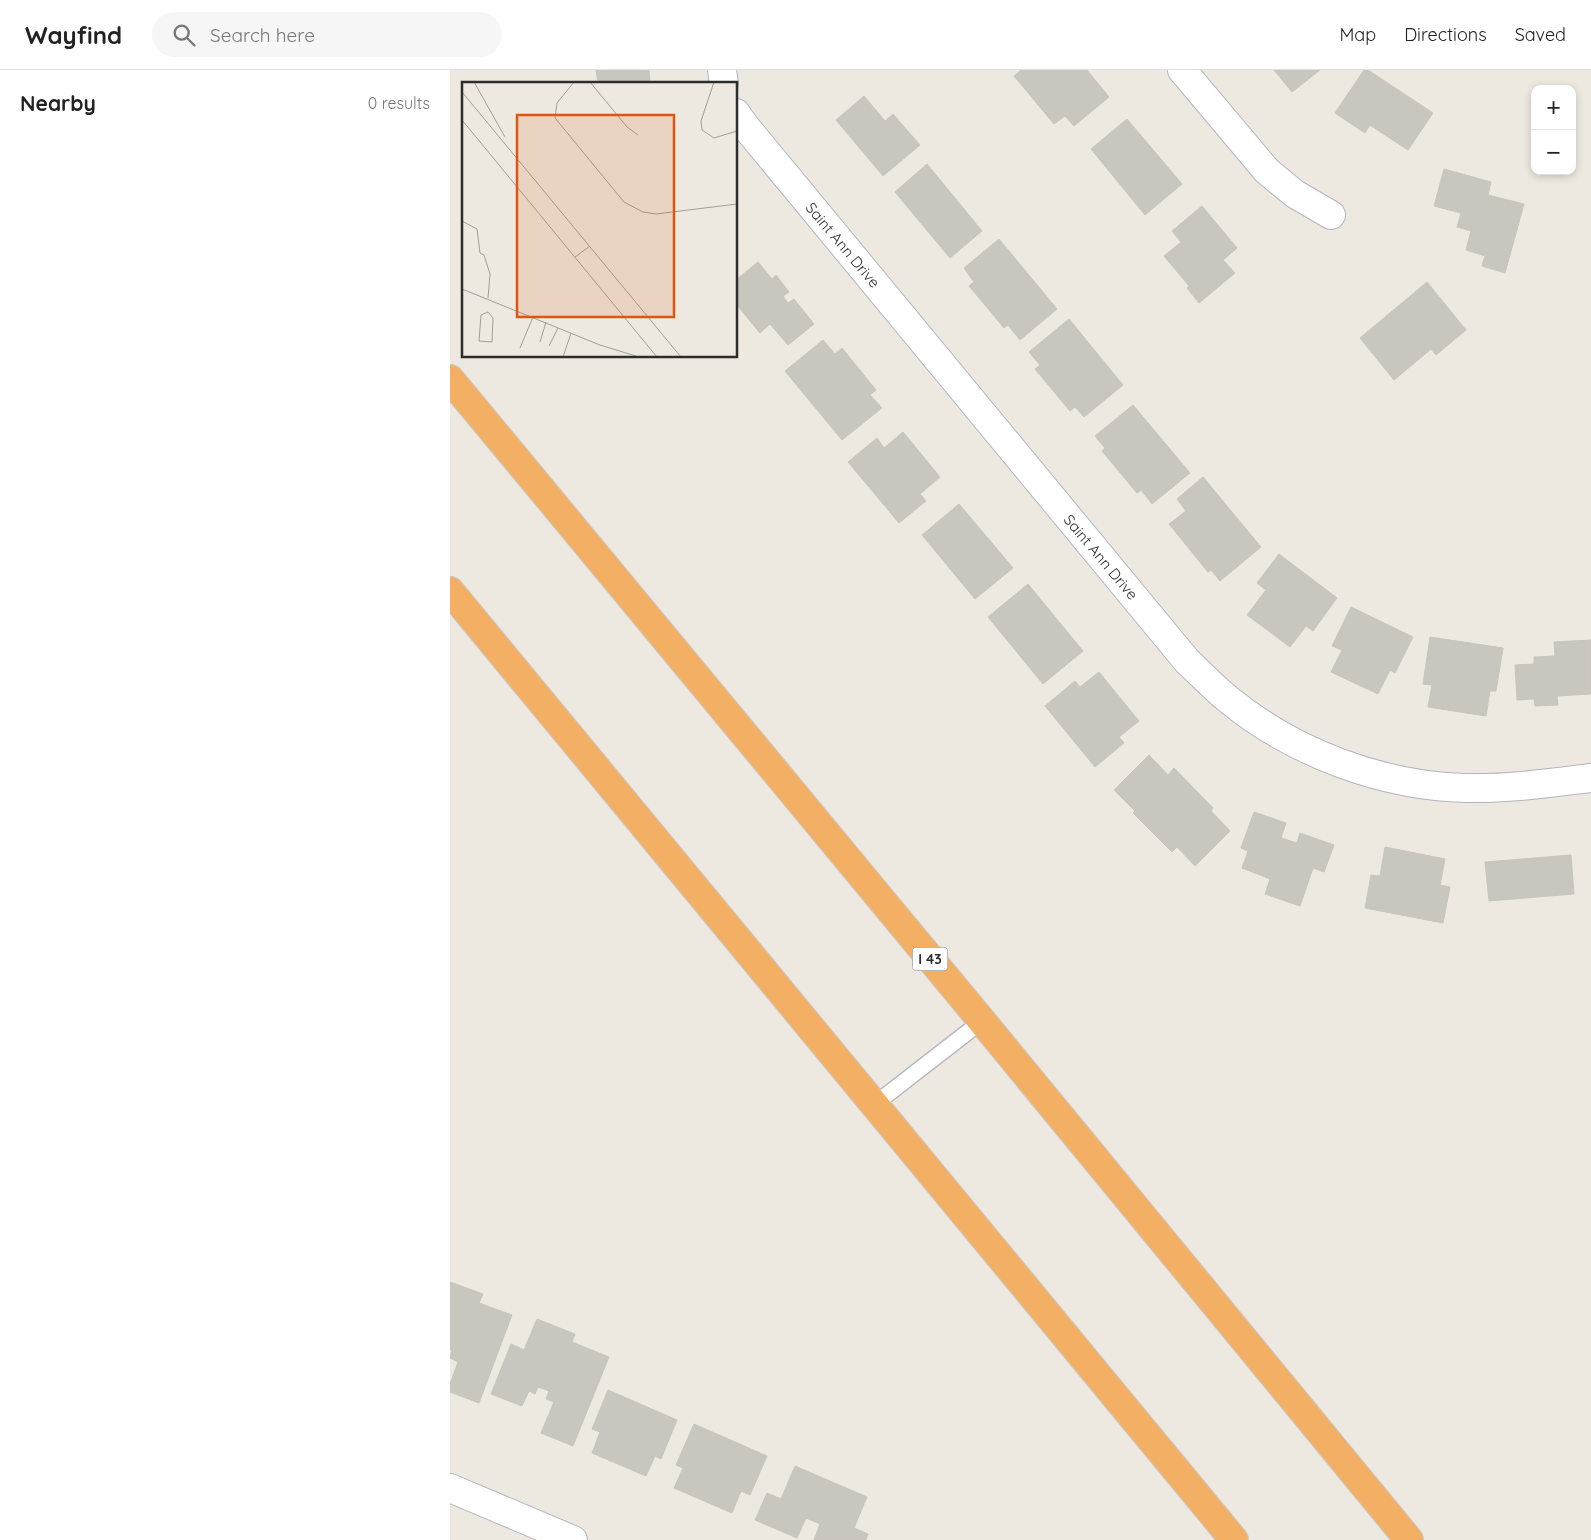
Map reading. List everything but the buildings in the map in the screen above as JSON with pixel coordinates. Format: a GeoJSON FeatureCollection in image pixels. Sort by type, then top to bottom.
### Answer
{"type":"FeatureCollection","features":[{"type":"Feature","properties":{"kind":"highway","name":"I 43"},"geometry":{"type":"LineString","coordinates":[[450,379],[1409,1540]]}},
{"type":"Feature","properties":{"kind":"highway"},"geometry":{"type":"LineString","coordinates":[[450,591],[1234,1540]]}},
{"type":"Feature","properties":{"kind":"street"},"geometry":{"type":"LineString","coordinates":[[1182,70],[1267,171],[1295,194],[1331,215]]}},
{"type":"Feature","properties":{"kind":"street","name":"Saint Ann Drive"},"geometry":{"type":"LineString","coordinates":[[738,116],[1187,661],[1229,700],[1270,728],[1314,752],[1367,772],[1416,783],[1465,788],[1515,787],[1591,778]]}},
{"type":"Feature","properties":{"kind":"street"},"geometry":{"type":"LineString","coordinates":[[450,1488],[568,1539]]}},
{"type":"Feature","properties":{"kind":"lane"},"geometry":{"type":"LineString","coordinates":[[875,1104],[982,1021]]}}]}
